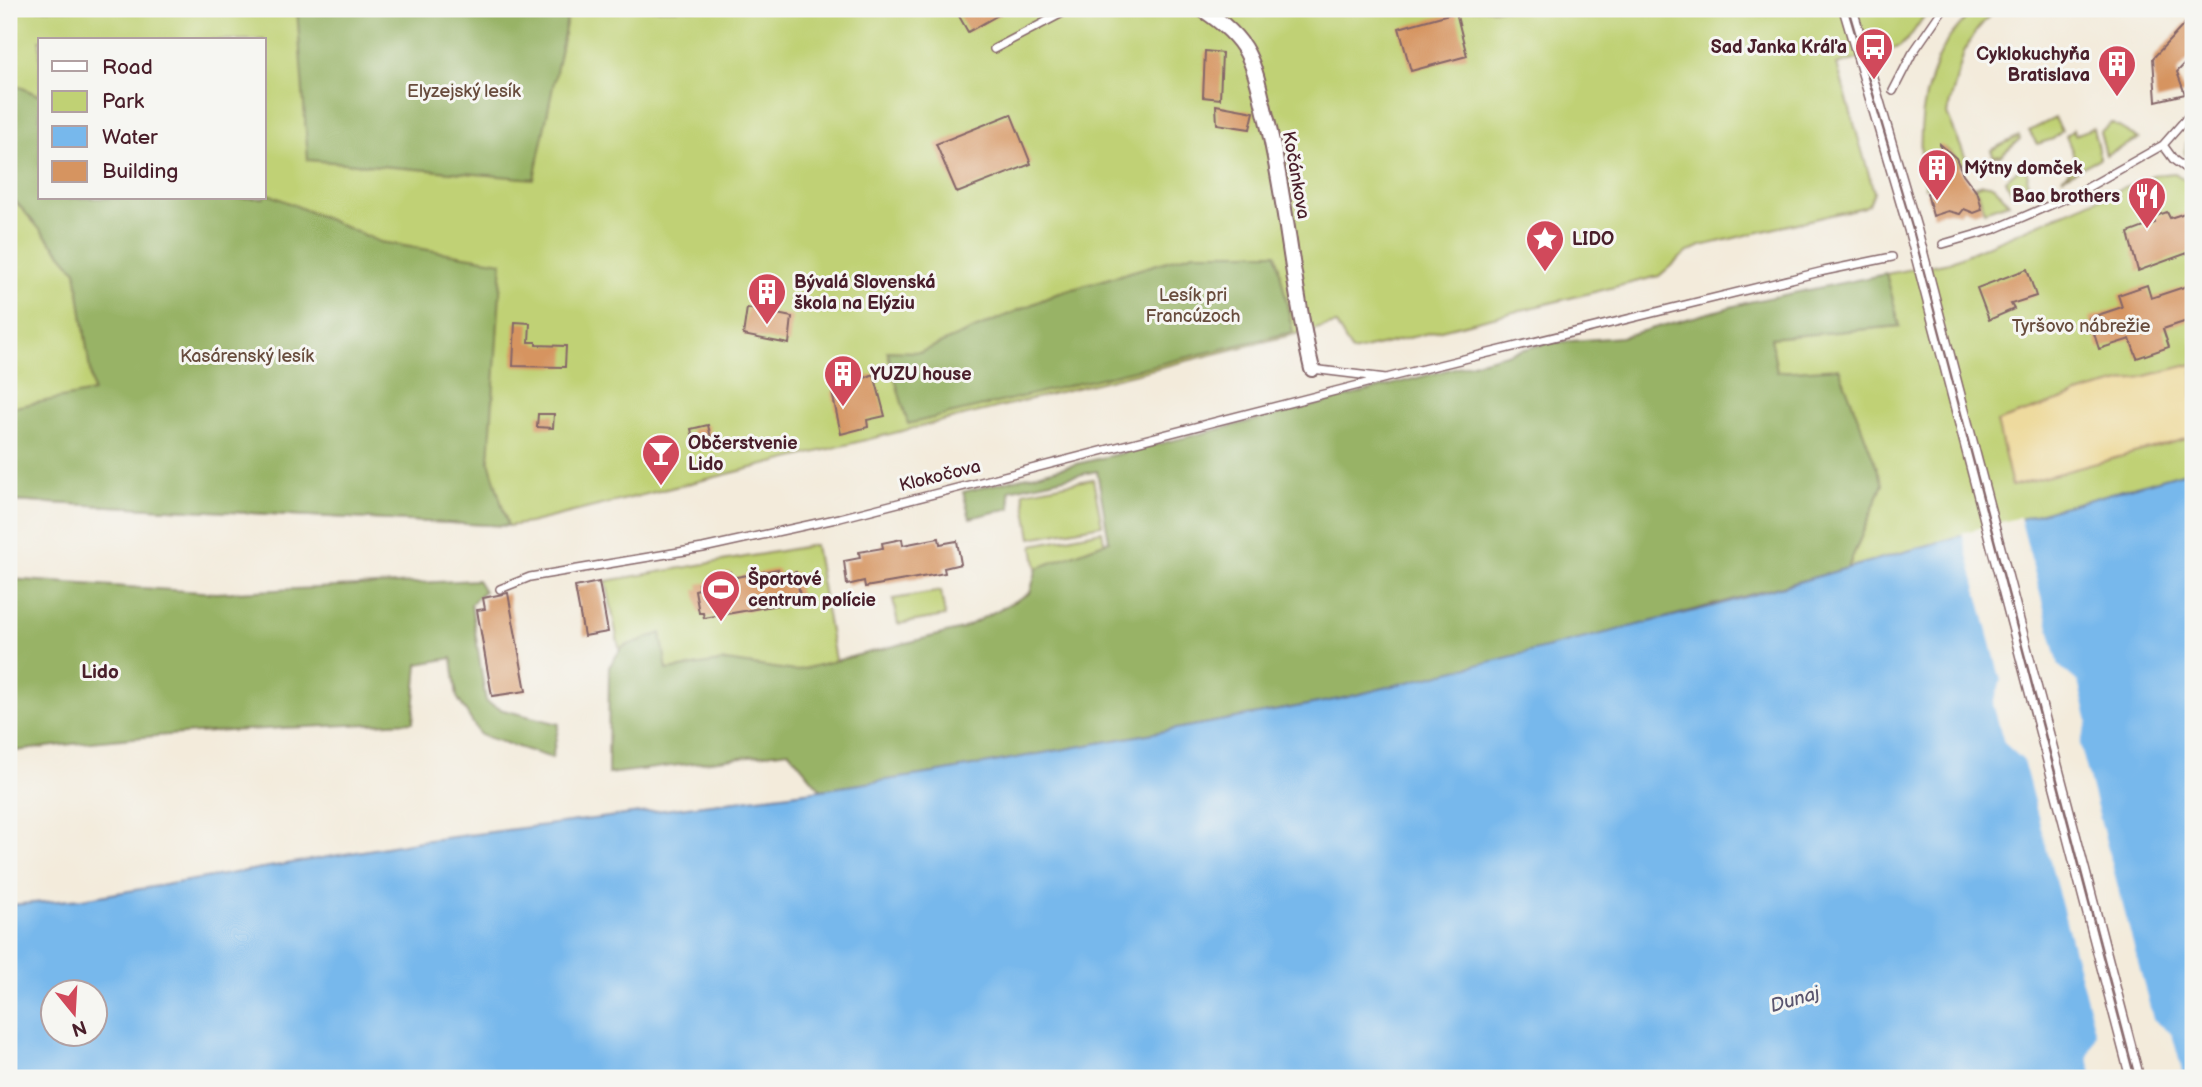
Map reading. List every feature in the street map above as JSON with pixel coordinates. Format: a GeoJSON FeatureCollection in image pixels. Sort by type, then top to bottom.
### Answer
{"type":"FeatureCollection","features":[{"type":"Feature","properties":{"kind":"street","name":"Kočánkova"},"geometry":{"type":"LineString","coordinates":[[1202,9],[1235,36],[1246,51],[1256,76],[1277,162],[1289,254],[1312,369]]}},
{"type":"Feature","properties":{"kind":"lane"},"geometry":{"type":"LineString","coordinates":[[994,49],[1070,9]]}},
{"type":"Feature","properties":{"kind":"lane"},"geometry":{"type":"LineString","coordinates":[[1843,9],[1909,233],[2130,1078]]}},
{"type":"Feature","properties":{"kind":"lane"},"geometry":{"type":"LineString","coordinates":[[1853,9],[1918,231],[2140,1078]]}},
{"type":"Feature","properties":{"kind":"lane"},"geometry":{"type":"LineString","coordinates":[[1893,91],[1912,54],[1943,9]]}},
{"type":"Feature","properties":{"kind":"lane"},"geometry":{"type":"LineString","coordinates":[[1943,244],[1995,229],[2076,194],[2163,145],[2193,111]]}},
{"type":"Feature","properties":{"kind":"lane"},"geometry":{"type":"LineString","coordinates":[[2163,145],[2174,160],[2193,174]]}},
{"type":"Feature","properties":{"kind":"lane","name":"Klokočova"},"geometry":{"type":"LineString","coordinates":[[500,589],[530,577],[704,548],[840,517],[1386,378],[1824,271],[1892,257]]}},
{"type":"Feature","properties":{"kind":"lane"},"geometry":{"type":"LineString","coordinates":[[1312,369],[1386,378]]}},
{"type":"Feature","properties":{"kind":"green space"},"geometry":{"type":"Polygon","coordinates":[[[9,9],[1929,9],[1909,38],[1899,47],[1837,65],[1874,192],[1869,204],[1864,207],[1701,246],[1686,253],[1659,276],[1352,352],[1336,324],[508,526],[9,501],[9,9]]]}},
{"type":"Feature","properties":{"kind":"green space","name":"Elyzejský lesík"},"geometry":{"type":"Polygon","coordinates":[[[297,9],[569,9],[534,179],[308,160],[297,9]]]}},
{"type":"Feature","properties":{"kind":"green space"},"geometry":{"type":"Polygon","coordinates":[[[1974,9],[1995,9],[1976,31],[1964,52],[1947,114],[1967,161],[1959,166],[1956,158],[1945,148],[1940,150],[1941,174],[1934,176],[1936,185],[1925,187],[1921,132],[1926,95],[1946,43],[1974,9]]]}},
{"type":"Feature","properties":{"kind":"green space","name":"Kasárenský lesík"},"geometry":{"type":"Polygon","coordinates":[[[9,82],[38,95],[38,200],[266,200],[266,193],[380,242],[502,262],[489,461],[508,526],[9,501],[9,408],[93,392],[76,271],[9,194],[9,82]]]}},
{"type":"Feature","properties":{"kind":"green space"},"geometry":{"type":"Polygon","coordinates":[[[2055,118],[2062,131],[2053,139],[2037,144],[2029,131],[2055,118]]]}},
{"type":"Feature","properties":{"kind":"green space"},"geometry":{"type":"Polygon","coordinates":[[[2112,123],[2139,139],[2106,155],[2100,132],[2112,123]]]}},
{"type":"Feature","properties":{"kind":"green space"},"geometry":{"type":"Polygon","coordinates":[[[2093,128],[2100,158],[2062,178],[2077,163],[2066,136],[2073,130],[2075,135],[2093,128]]]}},
{"type":"Feature","properties":{"kind":"green space"},"geometry":{"type":"Polygon","coordinates":[[[2193,130],[2193,160],[2185,154],[2187,139],[2193,130]]]}},
{"type":"Feature","properties":{"kind":"green space"},"geometry":{"type":"Polygon","coordinates":[[[2019,136],[2020,139],[1999,157],[1994,157],[1991,150],[2019,136]]]}},
{"type":"Feature","properties":{"kind":"green space"},"geometry":{"type":"Polygon","coordinates":[[[2028,161],[2027,190],[2013,196],[2006,180],[2028,161]]]}},
{"type":"Feature","properties":{"kind":"green space","name":"Tyršovo nábrežie"},"geometry":{"type":"Polygon","coordinates":[[[2175,173],[2193,186],[2193,470],[1848,568],[1883,484],[1839,369],[1777,372],[1771,337],[1900,326],[1886,274],[1949,262],[2153,175],[2175,173]]]}},
{"type":"Feature","properties":{"kind":"green space"},"geometry":{"type":"Polygon","coordinates":[[[1983,184],[1994,186],[2009,203],[1984,211],[1974,187],[1983,184]]]}},
{"type":"Feature","properties":{"kind":"green space","name":"Lesík pri Francúzoch"},"geometry":{"type":"Polygon","coordinates":[[[1194,253],[1276,253],[1293,332],[908,424],[887,351],[921,352],[1056,294],[1194,253]]]}},
{"type":"Feature","properties":{"kind":"green space"},"geometry":{"type":"Polygon","coordinates":[[[1886,274],[1900,326],[1771,338],[1777,372],[1839,368],[1883,484],[1848,568],[1595,637],[1340,699],[940,772],[821,790],[789,751],[608,774],[609,667],[622,647],[661,633],[667,670],[726,661],[795,671],[962,629],[1030,593],[1037,568],[1109,541],[1097,471],[1009,490],[1011,508],[970,518],[963,492],[1309,407],[1547,343],[1621,337],[1749,302],[1886,274]]]}},
{"type":"Feature","properties":{"kind":"green space"},"geometry":{"type":"Polygon","coordinates":[[[1093,479],[1102,525],[1031,538],[1023,492],[1093,479]]]}},
{"type":"Feature","properties":{"kind":"green space"},"geometry":{"type":"Polygon","coordinates":[[[1102,531],[1111,578],[1040,591],[1033,545],[1102,531]]]}},
{"type":"Feature","properties":{"kind":"green space","name":"Športové centrum polície"},"geometry":{"type":"Polygon","coordinates":[[[815,545],[836,666],[630,703],[606,581],[815,545]]]}},
{"type":"Feature","properties":{"kind":"green space"},"geometry":{"type":"Polygon","coordinates":[[[9,579],[216,593],[477,580],[484,591],[471,604],[486,702],[503,710],[559,724],[552,758],[480,735],[457,697],[452,658],[418,664],[413,722],[160,736],[9,752],[9,579]]]}},
{"type":"Feature","properties":{"kind":"green space"},"geometry":{"type":"Polygon","coordinates":[[[941,591],[945,616],[898,624],[893,599],[941,591]]]}},
{"type":"Feature","properties":{"kind":"sand"},"geometry":{"type":"Polygon","coordinates":[[[2193,364],[2193,437],[2012,486],[1997,422],[2090,390],[2193,364]]]}},
{"type":"Feature","properties":{"kind":"water","name":"Dunaj"},"geometry":{"type":"Polygon","coordinates":[[[2193,470],[2193,1078],[9,1078],[9,905],[82,899],[421,841],[821,790],[940,772],[1340,699],[1710,607],[2193,470]]]}},
{"type":"Feature","properties":{"kind":"pier"},"geometry":{"type":"Polygon","coordinates":[[[2020,517],[2059,666],[2078,682],[2088,721],[2080,744],[2153,1019],[2172,1034],[2183,1074],[2181,1078],[2093,1078],[2088,1057],[2096,1034],[2023,760],[2004,743],[1993,704],[2001,681],[1962,533],[2020,517]]]}},
{"type":"Feature","properties":{"kind":"building"},"geometry":{"type":"Polygon","coordinates":[[[955,9],[1009,9],[968,32],[955,9]]]}},
{"type":"Feature","properties":{"kind":"building"},"geometry":{"type":"Polygon","coordinates":[[[1456,12],[1467,56],[1411,71],[1399,28],[1456,12]]]}},
{"type":"Feature","properties":{"kind":"building"},"geometry":{"type":"Polygon","coordinates":[[[2193,15],[2193,55],[2177,72],[2185,94],[2156,101],[2153,58],[2193,15]]]}},
{"type":"Feature","properties":{"kind":"building"},"geometry":{"type":"Polygon","coordinates":[[[1205,51],[1222,53],[1220,99],[1203,97],[1205,51]]]}},
{"type":"Feature","properties":{"kind":"building"},"geometry":{"type":"Polygon","coordinates":[[[1216,105],[1254,112],[1250,129],[1217,124],[1216,105]]]}},
{"type":"Feature","properties":{"kind":"building"},"geometry":{"type":"Polygon","coordinates":[[[1011,114],[1031,164],[957,193],[936,144],[1011,114]]]}},
{"type":"Feature","properties":{"kind":"building"},"geometry":{"type":"Polygon","coordinates":[[[1940,144],[1956,158],[1963,174],[1978,194],[1982,210],[1974,213],[1964,209],[1960,214],[1948,211],[1933,216],[1927,193],[1937,191],[1934,176],[1941,174],[1940,144]]]}},
{"type":"Feature","properties":{"kind":"building"},"geometry":{"type":"Polygon","coordinates":[[[2167,212],[2170,218],[2188,212],[2193,227],[2193,251],[2138,271],[2128,233],[2155,223],[2153,217],[2167,212]]]}},
{"type":"Feature","properties":{"kind":"building"},"geometry":{"type":"Polygon","coordinates":[[[2027,269],[2036,296],[2011,304],[2014,309],[1989,320],[1977,288],[2027,269]]]}},
{"type":"Feature","properties":{"kind":"building"},"geometry":{"type":"Polygon","coordinates":[[[2147,285],[2151,298],[2190,285],[2193,293],[2193,319],[2163,329],[2169,347],[2137,358],[2130,339],[2099,349],[2089,318],[2122,307],[2118,295],[2147,285]]]}},
{"type":"Feature","properties":{"kind":"building","name":"Bývalá Slovenská škola na Elýziu"},"geometry":{"type":"Polygon","coordinates":[[[747,308],[792,317],[789,344],[743,335],[747,308]]]}},
{"type":"Feature","properties":{"kind":"building"},"geometry":{"type":"Polygon","coordinates":[[[515,322],[530,323],[529,342],[536,342],[536,345],[566,346],[565,367],[513,366],[515,322]]]}},
{"type":"Feature","properties":{"kind":"building","name":"YUZU house"},"geometry":{"type":"Polygon","coordinates":[[[874,374],[885,416],[867,420],[868,427],[841,434],[832,392],[874,374]]]}},
{"type":"Feature","properties":{"kind":"building"},"geometry":{"type":"Polygon","coordinates":[[[538,414],[554,414],[553,428],[537,427],[538,414]]]}},
{"type":"Feature","properties":{"kind":"building"},"geometry":{"type":"Polygon","coordinates":[[[708,425],[712,442],[695,446],[691,429],[708,425]]]}},
{"type":"Feature","properties":{"kind":"building"},"geometry":{"type":"Polygon","coordinates":[[[939,538],[940,544],[957,541],[961,564],[944,568],[945,573],[865,587],[864,581],[847,585],[844,561],[860,558],[859,552],[883,548],[882,543],[902,539],[903,545],[939,538]]]}},
{"type":"Feature","properties":{"kind":"building"},"geometry":{"type":"Polygon","coordinates":[[[778,569],[779,575],[796,572],[800,596],[784,599],[784,604],[704,618],[703,613],[699,613],[695,590],[699,589],[698,584],[711,582],[710,576],[730,572],[731,578],[778,569]]]}},
{"type":"Feature","properties":{"kind":"building"},"geometry":{"type":"Polygon","coordinates":[[[599,582],[608,632],[584,636],[575,587],[599,582]]]}},
{"type":"Feature","properties":{"kind":"building"},"geometry":{"type":"Polygon","coordinates":[[[508,593],[526,691],[492,696],[477,610],[485,609],[483,598],[508,593]]]}},
{"type":"Feature","properties":{"kind":"place","name":"Sad Janka Kráľa"},"geometry":{"type":"Point","coordinates":[1874,81]}},
{"type":"Feature","properties":{"kind":"place","name":"Cyklokuchyňa Bratislava"},"geometry":{"type":"Point","coordinates":[2117,98]}},
{"type":"Feature","properties":{"kind":"place","name":"Mýtny domček"},"geometry":{"type":"Point","coordinates":[1937,202]}},
{"type":"Feature","properties":{"kind":"place","name":"Bao brothers"},"geometry":{"type":"Point","coordinates":[2147,230]}},
{"type":"Feature","properties":{"kind":"place","name":"LIDO"},"geometry":{"type":"Point","coordinates":[1545,273]}},
{"type":"Feature","properties":{"kind":"place","name":"Bývalá Slovenská škola na Elýziu"},"geometry":{"type":"Point","coordinates":[767,326]}},
{"type":"Feature","properties":{"kind":"place","name":"YUZU house"},"geometry":{"type":"Point","coordinates":[843,408]}},
{"type":"Feature","properties":{"kind":"place","name":"Občerstvenie Lido"},"geometry":{"type":"Point","coordinates":[661,487]}},
{"type":"Feature","properties":{"kind":"place","name":"Športové centrum polície"},"geometry":{"type":"Point","coordinates":[721,623]}},
{"type":"Feature","properties":{"kind":"district","name":"Lido"},"geometry":{"type":"Point","coordinates":[100,672]}}]}
